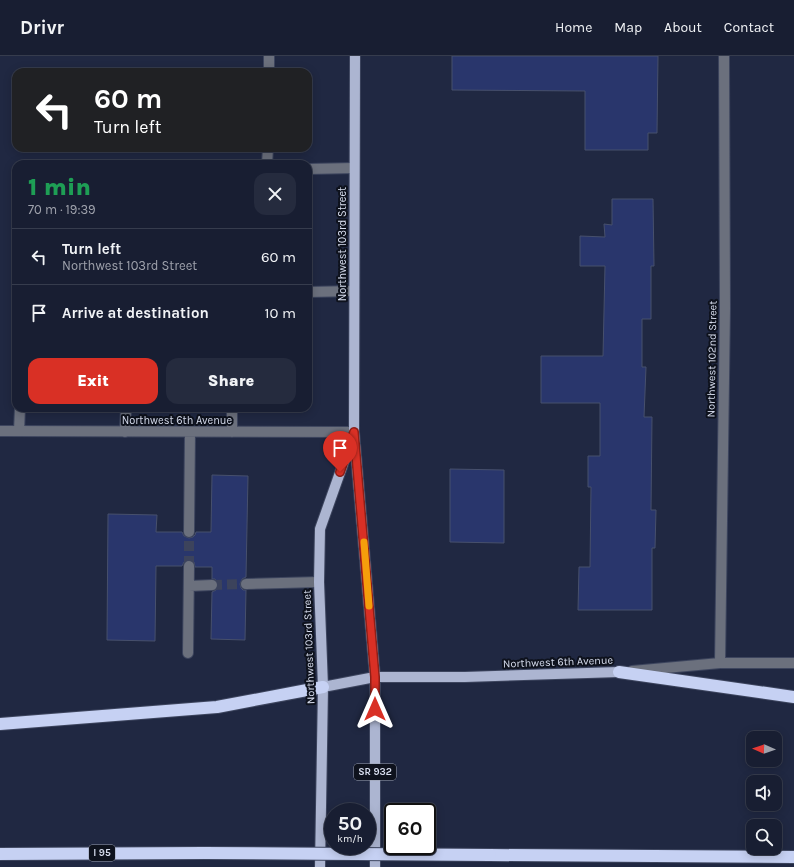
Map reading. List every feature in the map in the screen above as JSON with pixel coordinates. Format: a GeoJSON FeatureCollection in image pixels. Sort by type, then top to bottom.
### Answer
{"type":"FeatureCollection","features":[{"type":"Feature","properties":{"kind":"highway"},"geometry":{"type":"LineString","coordinates":[[619,672],[794,697]]}},
{"type":"Feature","properties":{"kind":"highway"},"geometry":{"type":"LineString","coordinates":[[0,724],[216,707],[323,687]]}},
{"type":"Feature","properties":{"kind":"highway","name":"I 95"},"geometry":{"type":"LineString","coordinates":[[0,854],[204,853],[794,857]]}},
{"type":"Feature","properties":{"kind":"main road","name":"Northwest 103rd Street"},"geometry":{"type":"LineString","coordinates":[[355,56],[354,432],[375,677],[375,867]]}},
{"type":"Feature","properties":{"kind":"main road","name":"Northwest 103rd Street"},"geometry":{"type":"LineString","coordinates":[[320,867],[323,687],[319,582],[320,529],[354,432]]}},
{"type":"Feature","properties":{"kind":"main road","name":"Northwest 6th Avenue"},"geometry":{"type":"LineString","coordinates":[[323,687],[375,677],[465,677],[619,672]]}},
{"type":"Feature","properties":{"kind":"street"},"geometry":{"type":"LineString","coordinates":[[269,68],[270,56]]}},
{"type":"Feature","properties":{"kind":"street","name":"Northwest 102nd Street"},"geometry":{"type":"LineString","coordinates":[[720,663],[725,308],[724,56]]}},
{"type":"Feature","properties":{"kind":"street"},"geometry":{"type":"LineString","coordinates":[[312,169],[354,168]]}},
{"type":"Feature","properties":{"kind":"street"},"geometry":{"type":"LineString","coordinates":[[312,292],[354,291]]}},
{"type":"Feature","properties":{"kind":"street"},"geometry":{"type":"LineString","coordinates":[[19,431],[20,412]]}},
{"type":"Feature","properties":{"kind":"street"},"geometry":{"type":"LineString","coordinates":[[125,432],[126,412]]}},
{"type":"Feature","properties":{"kind":"street"},"geometry":{"type":"LineString","coordinates":[[232,412],[232,432]]}},
{"type":"Feature","properties":{"kind":"street","name":"Northwest 6th Avenue"},"geometry":{"type":"LineString","coordinates":[[0,431],[354,432]]}},
{"type":"Feature","properties":{"kind":"street"},"geometry":{"type":"LineString","coordinates":[[189,532],[190,432]]}},
{"type":"Feature","properties":{"kind":"street"},"geometry":{"type":"LineString","coordinates":[[188,653],[189,566]]}},
{"type":"Feature","properties":{"kind":"street"},"geometry":{"type":"LineString","coordinates":[[246,584],[319,582]]}},
{"type":"Feature","properties":{"kind":"street"},"geometry":{"type":"LineString","coordinates":[[189,586],[212,585]]}},
{"type":"Feature","properties":{"kind":"street","name":"Northwest 6th Avenue"},"geometry":{"type":"LineString","coordinates":[[619,672],[720,663],[794,663]]}},
{"type":"Feature","properties":{"kind":"building"},"geometry":{"type":"Polygon","coordinates":[[[452,56],[658,56],[657,133],[648,133],[648,150],[585,150],[585,91],[452,90],[452,56]]]}},
{"type":"Feature","properties":{"kind":"building"},"geometry":{"type":"Polygon","coordinates":[[[612,199],[653,199],[654,266],[651,266],[651,319],[642,319],[642,367],[646,367],[644,417],[652,417],[651,510],[656,510],[655,548],[652,548],[652,610],[578,610],[579,567],[590,567],[591,487],[588,487],[588,456],[600,456],[600,403],[541,403],[541,356],[603,356],[605,266],[580,266],[580,236],[605,237],[604,224],[612,225],[612,199]]]}},
{"type":"Feature","properties":{"kind":"building"},"geometry":{"type":"Polygon","coordinates":[[[450,469],[504,470],[504,543],[450,542],[450,469]]]}},
{"type":"Feature","properties":{"kind":"building"},"geometry":{"type":"Polygon","coordinates":[[[212,475],[248,476],[246,577],[242,579],[240,584],[243,590],[246,590],[245,640],[211,639],[212,592],[218,588],[218,584],[215,579],[212,579],[212,567],[195,567],[194,562],[189,560],[184,562],[182,566],[156,566],[155,641],[107,640],[108,514],[157,515],[156,532],[182,532],[184,536],[189,538],[193,537],[196,532],[211,532],[212,475]]]}},
{"type":"Feature","properties":{"kind":"tunnel"},"geometry":{"type":"LineString","coordinates":[[189,532],[189,566]]}},
{"type":"Feature","properties":{"kind":"tunnel"},"geometry":{"type":"LineString","coordinates":[[212,585],[246,584]]}},
{"type":"Feature","properties":{"kind":"slow traffic"},"geometry":{"type":"LineString","coordinates":[[364,542],[369,606]]}},
{"type":"Feature","properties":{"kind":"route"},"geometry":{"type":"LineString","coordinates":[[340,472],[354,432],[375,677],[375,709]]}}]}
